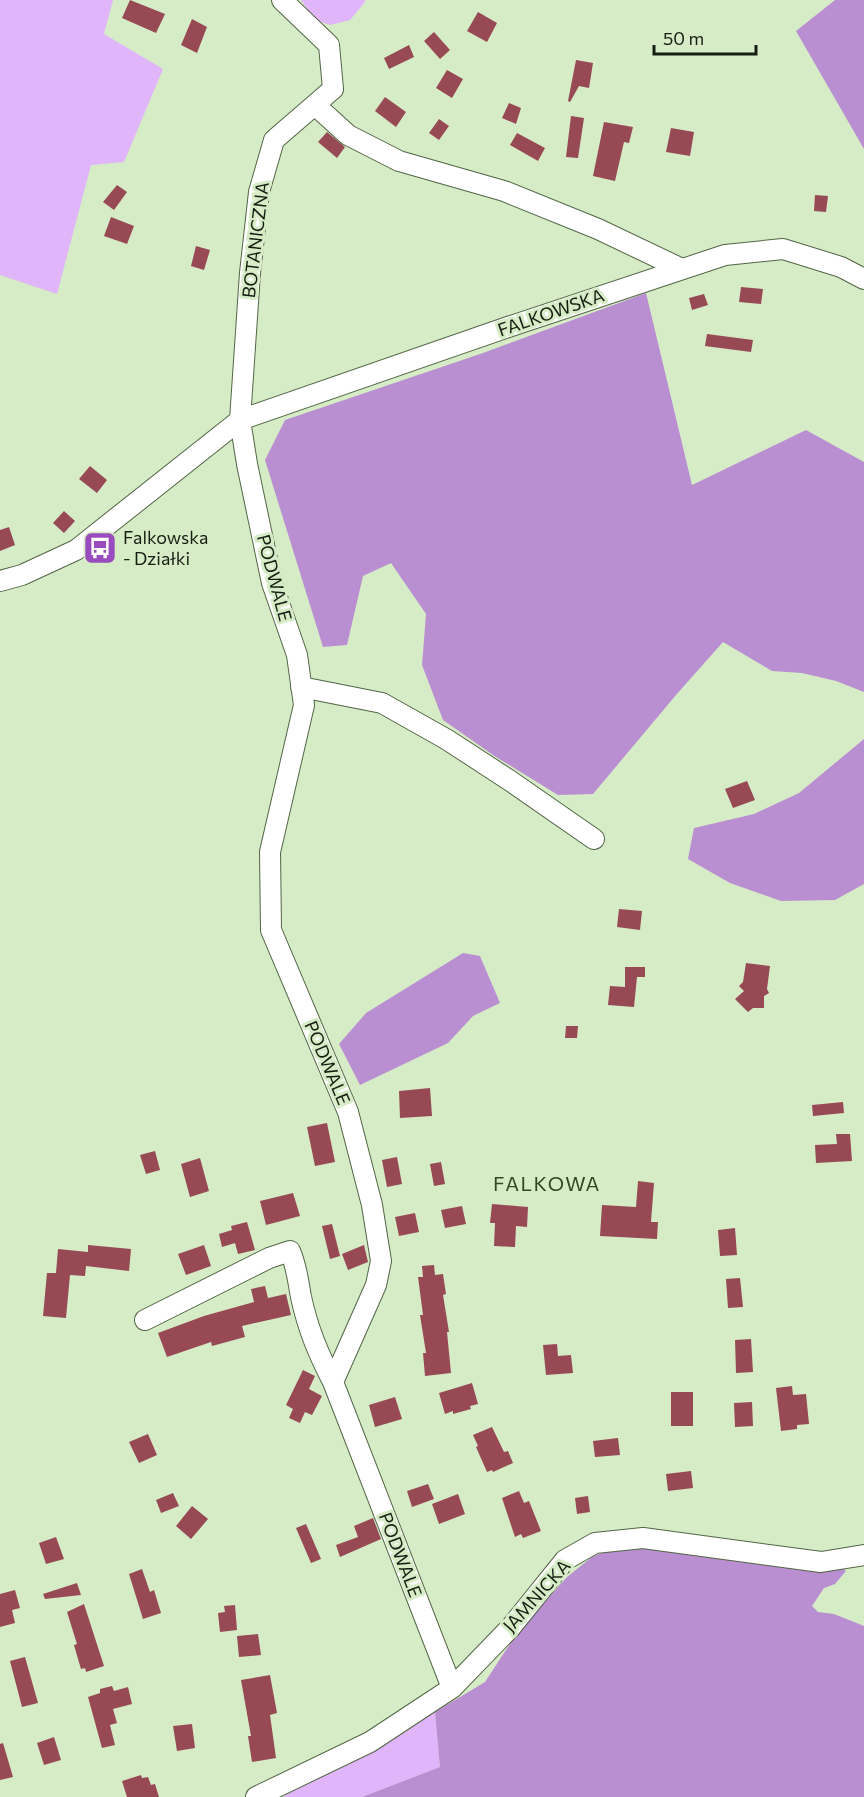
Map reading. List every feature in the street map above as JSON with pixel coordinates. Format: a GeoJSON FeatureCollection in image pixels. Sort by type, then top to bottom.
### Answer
{"type":"FeatureCollection","features":[{"type":"Feature","properties":{"kind":"street","name":"BOTANICZNA"},"geometry":{"type":"LineString","coordinates":[[240,420],[250,273],[259,192],[274,140],[333,89],[329,45],[282,0]]}},
{"type":"Feature","properties":{"kind":"street"},"geometry":{"type":"LineString","coordinates":[[315,105],[348,135],[399,161],[504,191],[598,229],[682,269]]}},
{"type":"Feature","properties":{"kind":"street","name":"FALKOWSKA"},"geometry":{"type":"LineString","coordinates":[[0,581],[22,575],[76,550],[240,420],[725,255],[783,249],[841,267],[864,279]]}},
{"type":"Feature","properties":{"kind":"street","name":"PODWALE"},"geometry":{"type":"LineString","coordinates":[[240,420],[272,583],[297,655],[304,705],[270,852],[271,930],[348,1112],[372,1205],[381,1261],[376,1285],[333,1382],[452,1688]]}},
{"type":"Feature","properties":{"kind":"street"},"geometry":{"type":"LineString","coordinates":[[301,687],[378,702],[446,739],[594,839]]}},
{"type":"Feature","properties":{"kind":"street"},"geometry":{"type":"LineString","coordinates":[[144,1320],[269,1258],[290,1251],[297,1266],[301,1296],[313,1343],[333,1382]]}},
{"type":"Feature","properties":{"kind":"street","name":"JAMNICKA"},"geometry":{"type":"LineString","coordinates":[[256,1797],[370,1742],[452,1688],[511,1627],[565,1560],[595,1543],[643,1538],[821,1562],[864,1555]]}},
{"type":"Feature","properties":{"kind":"shaded area"},"geometry":{"type":"Polygon","coordinates":[[[0,0],[113,0],[104,34],[163,69],[124,162],[91,165],[57,294],[0,275],[0,0]]]}},
{"type":"Feature","properties":{"kind":"shaded area"},"geometry":{"type":"Polygon","coordinates":[[[301,0],[365,0],[365,2],[350,20],[330,25],[315,20],[301,0]]]}},
{"type":"Feature","properties":{"kind":"shaded area"},"geometry":{"type":"Polygon","coordinates":[[[835,0],[864,0],[864,149],[796,31],[835,0]]]}},
{"type":"Feature","properties":{"kind":"shaded area"},"geometry":{"type":"Polygon","coordinates":[[[646,293],[692,485],[806,430],[864,462],[864,692],[836,681],[802,673],[772,671],[723,642],[593,794],[558,795],[496,757],[443,720],[422,665],[426,614],[391,563],[363,576],[347,645],[323,647],[265,460],[285,420],[483,353],[646,293]]]}},
{"type":"Feature","properties":{"kind":"shaded area"},"geometry":{"type":"Polygon","coordinates":[[[864,739],[864,884],[835,900],[781,901],[730,883],[688,859],[694,828],[754,814],[799,793],[864,739]]]}},
{"type":"Feature","properties":{"kind":"shaded area"},"geometry":{"type":"Polygon","coordinates":[[[463,953],[480,956],[500,1003],[473,1016],[448,1043],[360,1085],[339,1044],[366,1013],[463,953]]]}},
{"type":"Feature","properties":{"kind":"shaded area"},"geometry":{"type":"Polygon","coordinates":[[[655,1544],[839,1565],[846,1571],[835,1584],[824,1588],[812,1606],[818,1612],[834,1614],[864,1626],[864,1797],[362,1797],[440,1767],[435,1712],[485,1682],[517,1633],[567,1577],[592,1557],[615,1547],[655,1544]]]}},
{"type":"Feature","properties":{"kind":"shaded area"},"geometry":{"type":"Polygon","coordinates":[[[435,1712],[440,1767],[362,1797],[285,1797],[284,1795],[435,1712]]]}},
{"type":"Feature","properties":{"kind":"building"},"geometry":{"type":"Polygon","coordinates":[[[130,0],[165,14],[156,33],[122,18],[130,0]]]}},
{"type":"Feature","properties":{"kind":"building"},"geometry":{"type":"Polygon","coordinates":[[[478,12],[497,23],[487,42],[467,31],[478,12]]]}},
{"type":"Feature","properties":{"kind":"building"},"geometry":{"type":"Polygon","coordinates":[[[192,19],[207,27],[197,53],[181,45],[192,19]]]}},
{"type":"Feature","properties":{"kind":"building"},"geometry":{"type":"Polygon","coordinates":[[[434,32],[450,50],[440,59],[424,41],[434,32]]]}},
{"type":"Feature","properties":{"kind":"building"},"geometry":{"type":"Polygon","coordinates":[[[409,45],[414,57],[389,69],[384,58],[409,45]]]}},
{"type":"Feature","properties":{"kind":"building"},"geometry":{"type":"Polygon","coordinates":[[[576,60],[593,63],[589,88],[579,86],[570,102],[568,101],[576,60]]]}},
{"type":"Feature","properties":{"kind":"building"},"geometry":{"type":"Polygon","coordinates":[[[447,70],[463,79],[452,98],[436,88],[447,70]]]}},
{"type":"Feature","properties":{"kind":"building"},"geometry":{"type":"Polygon","coordinates":[[[385,97],[406,112],[396,127],[375,111],[385,97]]]}},
{"type":"Feature","properties":{"kind":"building"},"geometry":{"type":"Polygon","coordinates":[[[509,103],[521,108],[516,124],[502,118],[509,103]]]}},
{"type":"Feature","properties":{"kind":"building"},"geometry":{"type":"Polygon","coordinates":[[[571,116],[584,118],[578,158],[566,157],[571,116]]]}},
{"type":"Feature","properties":{"kind":"building"},"geometry":{"type":"Polygon","coordinates":[[[439,119],[449,126],[439,140],[429,133],[439,119]]]}},
{"type":"Feature","properties":{"kind":"building"},"geometry":{"type":"Polygon","coordinates":[[[604,122],[633,127],[629,143],[624,142],[615,181],[593,176],[604,122]]]}},
{"type":"Feature","properties":{"kind":"building"},"geometry":{"type":"Polygon","coordinates":[[[671,128],[694,132],[690,156],[666,152],[671,128]]]}},
{"type":"Feature","properties":{"kind":"building"},"geometry":{"type":"Polygon","coordinates":[[[327,132],[345,147],[337,158],[318,142],[327,132]]]}},
{"type":"Feature","properties":{"kind":"building"},"geometry":{"type":"Polygon","coordinates":[[[517,133],[545,148],[538,161],[510,145],[517,133]]]}},
{"type":"Feature","properties":{"kind":"building"},"geometry":{"type":"Polygon","coordinates":[[[117,185],[127,192],[114,210],[103,202],[117,185]]]}},
{"type":"Feature","properties":{"kind":"building"},"geometry":{"type":"Polygon","coordinates":[[[815,195],[828,196],[826,212],[814,211],[815,195]]]}},
{"type":"Feature","properties":{"kind":"building"},"geometry":{"type":"Polygon","coordinates":[[[111,217],[134,226],[127,244],[104,236],[111,217]]]}},
{"type":"Feature","properties":{"kind":"building"},"geometry":{"type":"Polygon","coordinates":[[[196,246],[210,250],[204,270],[191,266],[196,246]]]}},
{"type":"Feature","properties":{"kind":"building"},"geometry":{"type":"Polygon","coordinates":[[[741,287],[763,289],[761,304],[739,302],[741,287]]]}},
{"type":"Feature","properties":{"kind":"building"},"geometry":{"type":"Polygon","coordinates":[[[704,294],[708,305],[692,310],[689,298],[704,294]]]}},
{"type":"Feature","properties":{"kind":"building"},"geometry":{"type":"Polygon","coordinates":[[[707,334],[753,340],[751,352],[705,346],[707,334]]]}},
{"type":"Feature","properties":{"kind":"building"},"geometry":{"type":"Polygon","coordinates":[[[90,466],[107,480],[97,493],[79,479],[90,466]]]}},
{"type":"Feature","properties":{"kind":"building"},"geometry":{"type":"Polygon","coordinates":[[[64,511],[75,521],[64,533],[53,523],[64,511]]]}},
{"type":"Feature","properties":{"kind":"building"},"geometry":{"type":"Polygon","coordinates":[[[9,527],[15,545],[0,551],[0,530],[9,527]]]}},
{"type":"Feature","properties":{"kind":"building"},"geometry":{"type":"Polygon","coordinates":[[[747,781],[755,800],[733,808],[725,789],[747,781]]]}},
{"type":"Feature","properties":{"kind":"building"},"geometry":{"type":"Polygon","coordinates":[[[619,909],[642,911],[640,930],[617,927],[619,909]]]}},
{"type":"Feature","properties":{"kind":"building"},"geometry":{"type":"Polygon","coordinates":[[[746,963],[770,966],[767,989],[769,993],[764,996],[764,1008],[753,1008],[748,1012],[735,999],[744,991],[739,986],[743,982],[746,963]]]}},
{"type":"Feature","properties":{"kind":"building"},"geometry":{"type":"Polygon","coordinates":[[[625,967],[645,967],[645,977],[637,977],[634,1007],[608,1005],[610,986],[625,987],[625,967]]]}},
{"type":"Feature","properties":{"kind":"building"},"geometry":{"type":"Polygon","coordinates":[[[566,1026],[578,1026],[577,1038],[565,1038],[566,1026]]]}},
{"type":"Feature","properties":{"kind":"building"},"geometry":{"type":"Polygon","coordinates":[[[430,1088],[432,1116],[400,1118],[399,1091],[430,1088]]]}},
{"type":"Feature","properties":{"kind":"building"},"geometry":{"type":"Polygon","coordinates":[[[843,1102],[844,1113],[813,1116],[812,1105],[843,1102]]]}},
{"type":"Feature","properties":{"kind":"building"},"geometry":{"type":"Polygon","coordinates":[[[327,1123],[335,1162],[315,1166],[307,1127],[327,1123]]]}},
{"type":"Feature","properties":{"kind":"building"},"geometry":{"type":"Polygon","coordinates":[[[836,1134],[850,1134],[852,1161],[816,1163],[815,1145],[837,1144],[836,1134]]]}},
{"type":"Feature","properties":{"kind":"building"},"geometry":{"type":"Polygon","coordinates":[[[155,1151],[160,1170],[146,1174],[140,1155],[155,1151]]]}},
{"type":"Feature","properties":{"kind":"building"},"geometry":{"type":"Polygon","coordinates":[[[397,1157],[402,1184],[387,1187],[382,1160],[397,1157]]]}},
{"type":"Feature","properties":{"kind":"building"},"geometry":{"type":"Polygon","coordinates":[[[200,1158],[209,1191],[190,1197],[181,1164],[200,1158]]]}},
{"type":"Feature","properties":{"kind":"building"},"geometry":{"type":"Polygon","coordinates":[[[441,1162],[445,1184],[434,1186],[430,1164],[441,1162]]]}},
{"type":"Feature","properties":{"kind":"building"},"geometry":{"type":"Polygon","coordinates":[[[638,1181],[654,1183],[651,1222],[658,1222],[657,1239],[600,1236],[602,1205],[636,1207],[638,1181]]]}},
{"type":"Feature","properties":{"kind":"building"},"geometry":{"type":"Polygon","coordinates":[[[293,1193],[300,1216],[266,1225],[260,1201],[293,1193]]]}},
{"type":"Feature","properties":{"kind":"building"},"geometry":{"type":"Polygon","coordinates":[[[492,1204],[528,1207],[527,1227],[516,1226],[515,1247],[494,1246],[495,1223],[490,1223],[492,1204]]]}},
{"type":"Feature","properties":{"kind":"building"},"geometry":{"type":"Polygon","coordinates":[[[462,1206],[466,1224],[445,1228],[441,1210],[462,1206]]]}},
{"type":"Feature","properties":{"kind":"building"},"geometry":{"type":"Polygon","coordinates":[[[415,1213],[419,1232],[399,1236],[395,1217],[415,1213]]]}},
{"type":"Feature","properties":{"kind":"building"},"geometry":{"type":"Polygon","coordinates":[[[247,1222],[255,1250],[238,1254],[235,1243],[222,1247],[219,1234],[232,1230],[231,1226],[247,1222]]]}},
{"type":"Feature","properties":{"kind":"building"},"geometry":{"type":"Polygon","coordinates":[[[332,1224],[340,1256],[330,1259],[322,1226],[332,1224]]]}},
{"type":"Feature","properties":{"kind":"building"},"geometry":{"type":"Polygon","coordinates":[[[735,1228],[737,1255],[720,1256],[718,1230],[735,1228]]]}},
{"type":"Feature","properties":{"kind":"building"},"geometry":{"type":"Polygon","coordinates":[[[88,1245],[131,1249],[129,1271],[86,1266],[85,1276],[70,1275],[66,1318],[43,1316],[47,1273],[56,1273],[58,1249],[88,1252],[88,1245]]]}},
{"type":"Feature","properties":{"kind":"building"},"geometry":{"type":"Polygon","coordinates":[[[204,1245],[211,1266],[186,1275],[178,1254],[204,1245]]]}},
{"type":"Feature","properties":{"kind":"building"},"geometry":{"type":"Polygon","coordinates":[[[364,1245],[368,1262],[348,1270],[342,1254],[364,1245]]]}},
{"type":"Feature","properties":{"kind":"building"},"geometry":{"type":"Polygon","coordinates":[[[434,1265],[435,1275],[443,1274],[451,1373],[425,1376],[423,1353],[426,1353],[420,1315],[423,1315],[418,1277],[423,1277],[422,1266],[434,1265]]]}},
{"type":"Feature","properties":{"kind":"building"},"geometry":{"type":"Polygon","coordinates":[[[740,1278],[743,1307],[728,1308],[726,1279],[740,1278]]]}},
{"type":"Feature","properties":{"kind":"building"},"geometry":{"type":"Polygon","coordinates":[[[265,1286],[268,1298],[286,1294],[291,1315],[242,1326],[245,1337],[212,1346],[211,1342],[167,1357],[158,1333],[204,1316],[254,1302],[251,1289],[265,1286]]]}},
{"type":"Feature","properties":{"kind":"building"},"geometry":{"type":"Polygon","coordinates":[[[751,1339],[753,1372],[736,1373],[735,1340],[751,1339]]]}},
{"type":"Feature","properties":{"kind":"building"},"geometry":{"type":"Polygon","coordinates":[[[557,1344],[558,1356],[571,1355],[573,1373],[546,1375],[543,1345],[557,1344]]]}},
{"type":"Feature","properties":{"kind":"building"},"geometry":{"type":"Polygon","coordinates":[[[303,1370],[315,1376],[309,1389],[322,1396],[312,1415],[305,1412],[300,1423],[289,1418],[293,1409],[286,1405],[303,1370]]]}},
{"type":"Feature","properties":{"kind":"building"},"geometry":{"type":"Polygon","coordinates":[[[472,1383],[478,1404],[470,1406],[471,1409],[445,1414],[439,1393],[472,1383]]]}},
{"type":"Feature","properties":{"kind":"building"},"geometry":{"type":"Polygon","coordinates":[[[792,1386],[793,1395],[806,1394],[809,1424],[797,1425],[797,1429],[781,1431],[776,1388],[792,1386]]]}},
{"type":"Feature","properties":{"kind":"building"},"geometry":{"type":"Polygon","coordinates":[[[671,1392],[693,1392],[693,1426],[671,1426],[671,1392]]]}},
{"type":"Feature","properties":{"kind":"building"},"geometry":{"type":"Polygon","coordinates":[[[395,1397],[402,1419],[375,1427],[369,1405],[395,1397]]]}},
{"type":"Feature","properties":{"kind":"building"},"geometry":{"type":"Polygon","coordinates":[[[752,1402],[753,1426],[735,1427],[734,1403],[752,1402]]]}},
{"type":"Feature","properties":{"kind":"building"},"geometry":{"type":"Polygon","coordinates":[[[492,1427],[504,1452],[508,1451],[513,1463],[493,1472],[492,1470],[487,1472],[473,1435],[492,1427]]]}},
{"type":"Feature","properties":{"kind":"building"},"geometry":{"type":"Polygon","coordinates":[[[148,1434],[157,1455],[139,1463],[129,1442],[148,1434]]]}},
{"type":"Feature","properties":{"kind":"building"},"geometry":{"type":"Polygon","coordinates":[[[618,1438],[620,1455],[595,1457],[593,1441],[618,1438]]]}},
{"type":"Feature","properties":{"kind":"building"},"geometry":{"type":"Polygon","coordinates":[[[691,1471],[693,1488],[668,1491],[666,1474],[691,1471]]]}},
{"type":"Feature","properties":{"kind":"building"},"geometry":{"type":"Polygon","coordinates":[[[428,1484],[434,1499],[412,1507],[407,1491],[428,1484]]]}},
{"type":"Feature","properties":{"kind":"building"},"geometry":{"type":"Polygon","coordinates":[[[519,1491],[524,1503],[529,1501],[541,1531],[523,1538],[521,1534],[515,1537],[502,1498],[519,1491]]]}},
{"type":"Feature","properties":{"kind":"building"},"geometry":{"type":"Polygon","coordinates":[[[173,1493],[179,1506],[161,1513],[156,1500],[173,1493]]]}},
{"type":"Feature","properties":{"kind":"building"},"geometry":{"type":"Polygon","coordinates":[[[458,1494],[465,1514],[439,1524],[432,1504],[458,1494]]]}},
{"type":"Feature","properties":{"kind":"building"},"geometry":{"type":"Polygon","coordinates":[[[588,1496],[590,1512],[577,1514],[575,1498],[588,1496]]]}},
{"type":"Feature","properties":{"kind":"building"},"geometry":{"type":"Polygon","coordinates":[[[192,1506],[208,1519],[191,1539],[176,1526],[192,1506]]]}},
{"type":"Feature","properties":{"kind":"building"},"geometry":{"type":"Polygon","coordinates":[[[373,1518],[381,1539],[340,1557],[336,1545],[358,1537],[354,1526],[373,1518]]]}},
{"type":"Feature","properties":{"kind":"building"},"geometry":{"type":"Polygon","coordinates":[[[306,1524],[321,1559],[311,1563],[296,1528],[306,1524]]]}},
{"type":"Feature","properties":{"kind":"building"},"geometry":{"type":"Polygon","coordinates":[[[56,1537],[64,1559],[46,1564],[39,1543],[56,1537]]]}},
{"type":"Feature","properties":{"kind":"building"},"geometry":{"type":"Polygon","coordinates":[[[142,1569],[150,1592],[154,1590],[161,1613],[143,1619],[129,1574],[142,1569]]]}},
{"type":"Feature","properties":{"kind":"building"},"geometry":{"type":"Polygon","coordinates":[[[77,1583],[81,1595],[45,1599],[43,1594],[77,1583]]]}},
{"type":"Feature","properties":{"kind":"building"},"geometry":{"type":"Polygon","coordinates":[[[15,1590],[20,1608],[12,1610],[15,1623],[0,1627],[0,1594],[15,1590]]]}},
{"type":"Feature","properties":{"kind":"building"},"geometry":{"type":"Polygon","coordinates":[[[84,1604],[104,1666],[86,1672],[85,1668],[81,1669],[74,1645],[77,1644],[67,1612],[84,1604]]]}},
{"type":"Feature","properties":{"kind":"building"},"geometry":{"type":"Polygon","coordinates":[[[235,1605],[237,1630],[220,1632],[218,1613],[225,1612],[224,1606],[235,1605]]]}},
{"type":"Feature","properties":{"kind":"building"},"geometry":{"type":"Polygon","coordinates":[[[258,1634],[261,1655],[239,1657],[237,1636],[258,1634]]]}},
{"type":"Feature","properties":{"kind":"building"},"geometry":{"type":"Polygon","coordinates":[[[25,1657],[38,1703],[22,1707],[10,1661],[25,1657]]]}},
{"type":"Feature","properties":{"kind":"building"},"geometry":{"type":"Polygon","coordinates":[[[270,1675],[277,1713],[270,1715],[276,1758],[252,1762],[248,1736],[251,1736],[241,1680],[270,1675]]]}},
{"type":"Feature","properties":{"kind":"building"},"geometry":{"type":"Polygon","coordinates":[[[112,1686],[114,1691],[128,1687],[132,1704],[113,1709],[117,1723],[110,1725],[115,1745],[102,1748],[88,1697],[100,1693],[100,1689],[112,1686]]]}},
{"type":"Feature","properties":{"kind":"building"},"geometry":{"type":"Polygon","coordinates":[[[192,1724],[195,1748],[177,1751],[173,1726],[192,1724]]]}},
{"type":"Feature","properties":{"kind":"building"},"geometry":{"type":"Polygon","coordinates":[[[54,1737],[61,1760],[44,1765],[37,1743],[54,1737]]]}},
{"type":"Feature","properties":{"kind":"building"},"geometry":{"type":"Polygon","coordinates":[[[3,1743],[13,1777],[0,1780],[0,1744],[3,1743]]]}},
{"type":"Feature","properties":{"kind":"building"},"geometry":{"type":"Polygon","coordinates":[[[141,1775],[142,1778],[148,1777],[151,1785],[155,1784],[159,1797],[127,1797],[122,1781],[141,1775]]]}},
{"type":"Feature","properties":{"kind":"place","name":"Falkowska - Działki"},"geometry":{"type":"Point","coordinates":[100,548]}},
{"type":"Feature","properties":{"kind":"district","name":"FALKOWA"},"geometry":{"type":"Point","coordinates":[547,1184]}}]}
